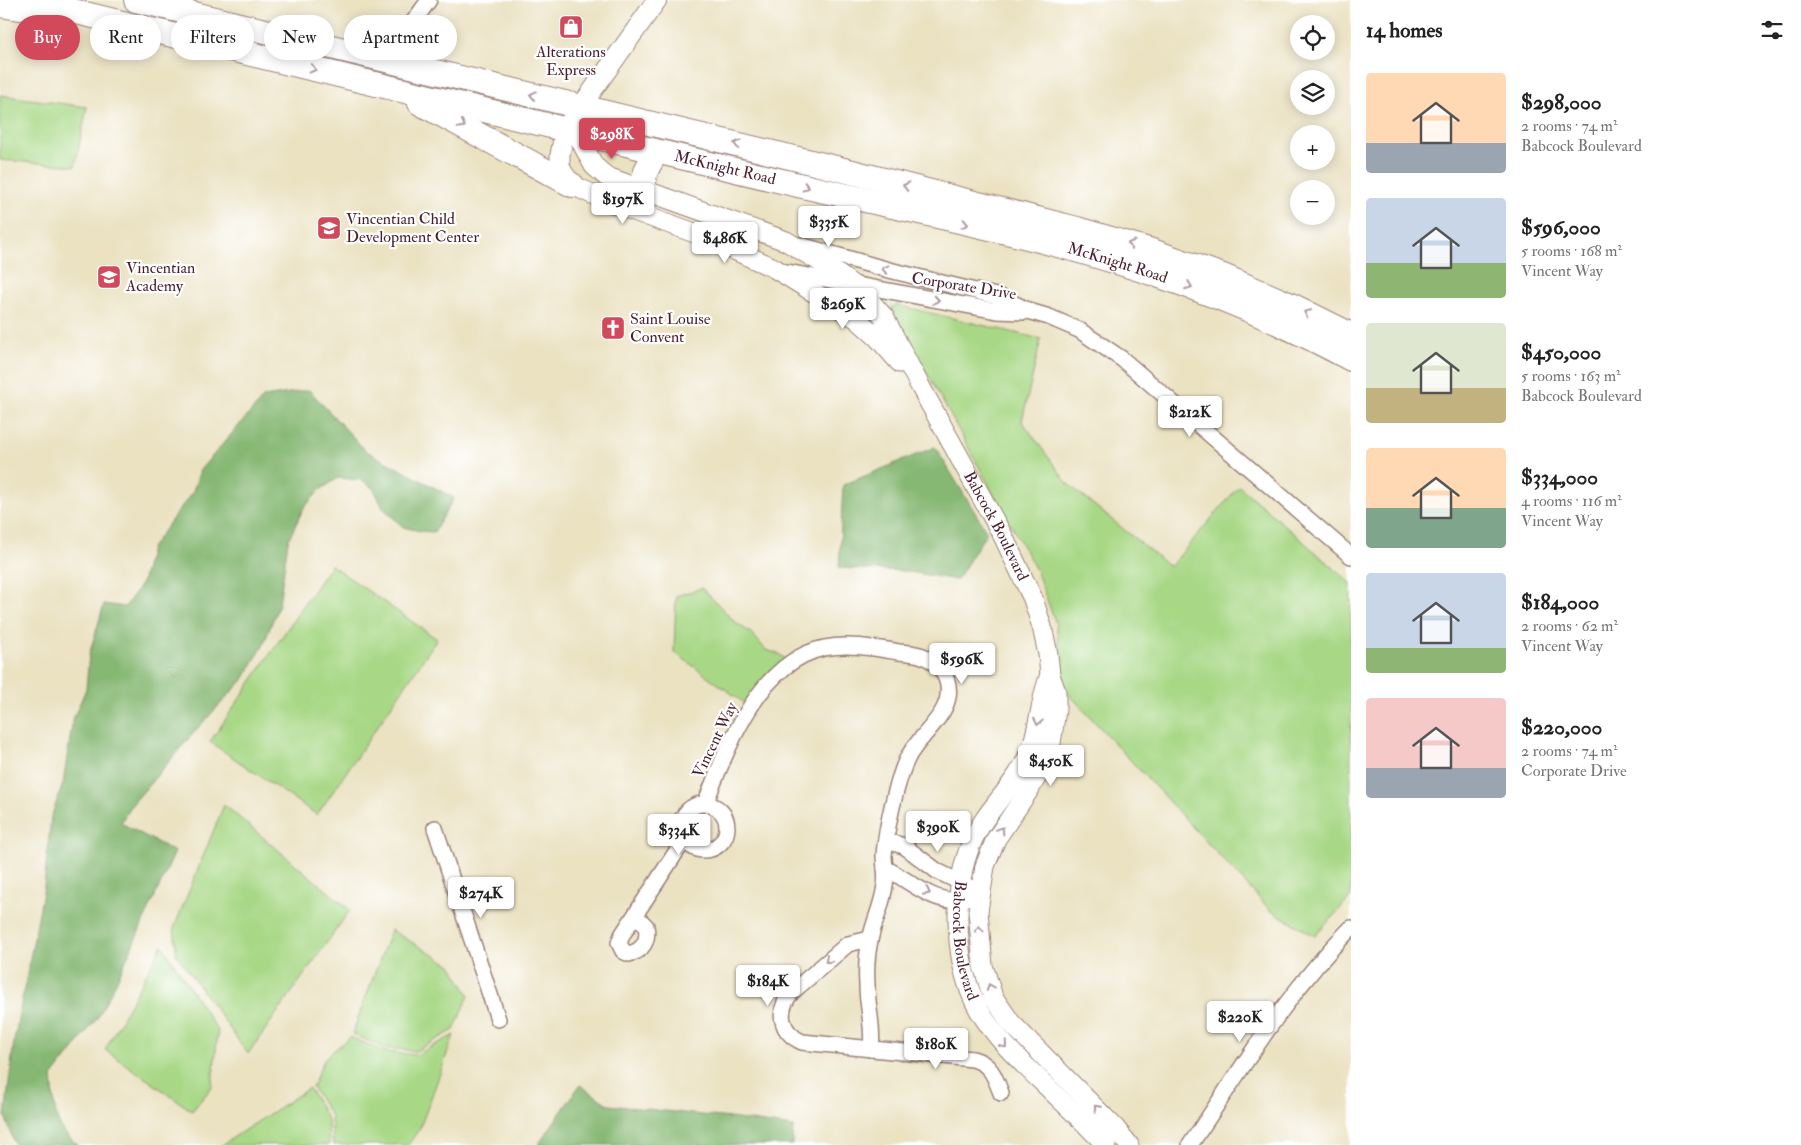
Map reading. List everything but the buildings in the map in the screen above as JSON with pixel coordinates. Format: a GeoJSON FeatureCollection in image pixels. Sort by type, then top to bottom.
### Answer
{"type":"FeatureCollection","features":[{"type":"Feature","properties":{"kind":"highway","name":"McKnight Road"},"geometry":{"type":"LineString","coordinates":[[27,0],[91,15]]}},
{"type":"Feature","properties":{"kind":"highway","name":"McKnight Road"},"geometry":{"type":"LineString","coordinates":[[136,0],[344,50]]}},
{"type":"Feature","properties":{"kind":"highway"},"geometry":{"type":"LineString","coordinates":[[161,0],[186,12]]}},
{"type":"Feature","properties":{"kind":"highway"},"geometry":{"type":"LineString","coordinates":[[0,5],[90,18]]}},
{"type":"Feature","properties":{"kind":"highway","name":"McKnight Road"},"geometry":{"type":"LineString","coordinates":[[161,32],[657,152],[1062,247],[1145,270],[1250,310],[1351,359]]}},
{"type":"Feature","properties":{"kind":"highway","name":"McKnight Road"},"geometry":{"type":"LineString","coordinates":[[386,60],[848,171],[1116,240],[1187,263],[1241,284],[1293,306],[1351,335]]}},
{"type":"Feature","properties":{"kind":"highway"},"geometry":{"type":"LineString","coordinates":[[388,87],[572,185]]}},
{"type":"Feature","properties":{"kind":"highway"},"geometry":{"type":"LineString","coordinates":[[644,191],[644,176],[657,152]]}},
{"type":"Feature","properties":{"kind":"street"},"geometry":{"type":"LineString","coordinates":[[418,15],[429,0]]}},
{"type":"Feature","properties":{"kind":"street"},"geometry":{"type":"LineString","coordinates":[[572,185],[566,179],[560,164],[560,155],[580,106],[657,0]]}},
{"type":"Feature","properties":{"kind":"street","name":"Babcock Boulevard"},"geometry":{"type":"LineString","coordinates":[[570,131],[600,172],[615,181],[786,241],[854,285],[870,299],[884,316],[919,384],[1003,536],[1034,599],[1044,636],[1050,675],[1056,692],[1056,710],[1051,743],[1037,776],[996,839],[985,866],[980,892],[979,930],[983,966],[993,997],[1000,1008],[1020,1032],[1115,1128],[1129,1145]]}},
{"type":"Feature","properties":{"kind":"street","name":"Babcock Boulevard"},"geometry":{"type":"LineString","coordinates":[[572,185],[612,203],[703,236],[774,268],[857,319],[888,349],[919,384]]}},
{"type":"Feature","properties":{"kind":"street","name":"Corporate Drive"},"geometry":{"type":"LineString","coordinates":[[786,241],[1000,297],[1032,312],[1072,327],[1109,349],[1351,556]]}},
{"type":"Feature","properties":{"kind":"street","name":"Corporate Drive"},"geometry":{"type":"LineString","coordinates":[[774,268],[798,275],[996,311],[1032,312]]}},
{"type":"Feature","properties":{"kind":"street","name":"Vincent Way"},"geometry":{"type":"LineString","coordinates":[[705,804],[750,706],[774,677],[795,660],[817,649],[841,646],[867,647],[918,654],[930,659],[942,672],[947,683],[948,698],[942,713],[919,740],[906,761],[895,798],[886,841],[884,858],[886,885],[870,939],[867,986],[873,1028],[871,1049]]}},
{"type":"Feature","properties":{"kind":"street","name":"Babcock Boulevard"},"geometry":{"type":"LineString","coordinates":[[1050,675],[1043,691],[1031,750],[1013,783],[980,827],[972,842],[960,881],[958,930],[964,970],[978,1008],[988,1024],[1008,1049],[1106,1145]]}},
{"type":"Feature","properties":{"kind":"street"},"geometry":{"type":"LineString","coordinates":[[705,804],[712,806],[724,815],[726,822],[725,837],[714,848],[707,850],[692,848],[684,840],[680,829],[681,821],[690,808],[705,804]]}},
{"type":"Feature","properties":{"kind":"street"},"geometry":{"type":"LineString","coordinates":[[435,828],[498,1019]]}},
{"type":"Feature","properties":{"kind":"street"},"geometry":{"type":"LineString","coordinates":[[635,916],[684,840]]}},
{"type":"Feature","properties":{"kind":"street"},"geometry":{"type":"LineString","coordinates":[[886,841],[904,846],[938,871],[980,892]]}},
{"type":"Feature","properties":{"kind":"street"},"geometry":{"type":"LineString","coordinates":[[885,868],[949,901],[958,901],[980,892]]}},
{"type":"Feature","properties":{"kind":"street"},"geometry":{"type":"LineString","coordinates":[[1190,1145],[1281,1010],[1318,963],[1351,928]]}},
{"type":"Feature","properties":{"kind":"street"},"geometry":{"type":"LineString","coordinates":[[870,939],[856,941],[843,948],[786,998],[782,1014],[786,1031],[802,1042],[973,1059],[982,1062],[990,1068],[1001,1093]]}},
{"type":"Feature","properties":{"kind":"green space"},"geometry":{"type":"Polygon","coordinates":[[[0,95],[87,107],[75,166],[0,160],[0,95]]]}},
{"type":"Feature","properties":{"kind":"green space"},"geometry":{"type":"Polygon","coordinates":[[[897,305],[1041,339],[1022,421],[1068,484],[1170,567],[1239,486],[1351,583],[1351,897],[1315,936],[1270,910],[1064,689],[1056,624],[1036,570],[891,308],[897,305]]]}},
{"type":"Feature","properties":{"kind":"green space"},"geometry":{"type":"Polygon","coordinates":[[[309,390],[366,451],[454,498],[434,532],[403,527],[383,508],[374,489],[362,480],[338,478],[320,490],[303,509],[288,541],[279,604],[263,646],[242,681],[197,729],[129,808],[121,823],[175,852],[116,982],[98,1017],[52,1077],[56,1116],[63,1131],[78,1145],[15,1145],[5,1116],[14,1041],[44,887],[51,817],[63,784],[73,719],[86,689],[89,655],[104,604],[125,607],[142,583],[151,548],[193,491],[200,470],[264,397],[309,390]]]}},
{"type":"Feature","properties":{"kind":"green space"},"geometry":{"type":"Polygon","coordinates":[[[935,447],[987,532],[957,580],[904,571],[839,568],[843,485],[935,447]]]}},
{"type":"Feature","properties":{"kind":"green space"},"geometry":{"type":"Polygon","coordinates":[[[331,565],[437,639],[317,815],[210,742],[331,565]]]}},
{"type":"Feature","properties":{"kind":"green space"},"geometry":{"type":"Polygon","coordinates":[[[702,588],[736,623],[751,633],[766,650],[779,654],[791,663],[750,707],[674,652],[676,596],[702,588]]]}},
{"type":"Feature","properties":{"kind":"green space"},"geometry":{"type":"Polygon","coordinates":[[[224,805],[350,910],[248,1054],[177,955],[174,928],[224,805]]]}},
{"type":"Feature","properties":{"kind":"green space"},"geometry":{"type":"Polygon","coordinates":[[[391,930],[451,965],[469,995],[454,1030],[416,1051],[385,1048],[352,1034],[391,930]]]}},
{"type":"Feature","properties":{"kind":"green space"},"geometry":{"type":"Polygon","coordinates":[[[162,945],[218,1031],[212,1087],[192,1111],[105,1050],[162,945]]]}},
{"type":"Feature","properties":{"kind":"green space"},"geometry":{"type":"Polygon","coordinates":[[[454,1035],[420,1128],[408,1145],[333,1145],[331,1116],[312,1087],[325,1058],[350,1037],[386,1052],[416,1055],[454,1035]]]}},
{"type":"Feature","properties":{"kind":"green space"},"geometry":{"type":"Polygon","coordinates":[[[580,1085],[609,1105],[793,1127],[792,1145],[538,1145],[580,1085]]]}},
{"type":"Feature","properties":{"kind":"green space"},"geometry":{"type":"Polygon","coordinates":[[[309,1088],[328,1120],[329,1145],[222,1145],[309,1088]]]}},
{"type":"Feature","properties":{"kind":"place","name":"Alterations Express"},"geometry":{"type":"Point","coordinates":[571,27]}},
{"type":"Feature","properties":{"kind":"place","name":"Vincentian Child Development Center"},"geometry":{"type":"Point","coordinates":[329,228]}},
{"type":"Feature","properties":{"kind":"place","name":"Vincentian Academy"},"geometry":{"type":"Point","coordinates":[109,277]}},
{"type":"Feature","properties":{"kind":"place","name":"Saint Louise Convent"},"geometry":{"type":"Point","coordinates":[613,328]}}]}
